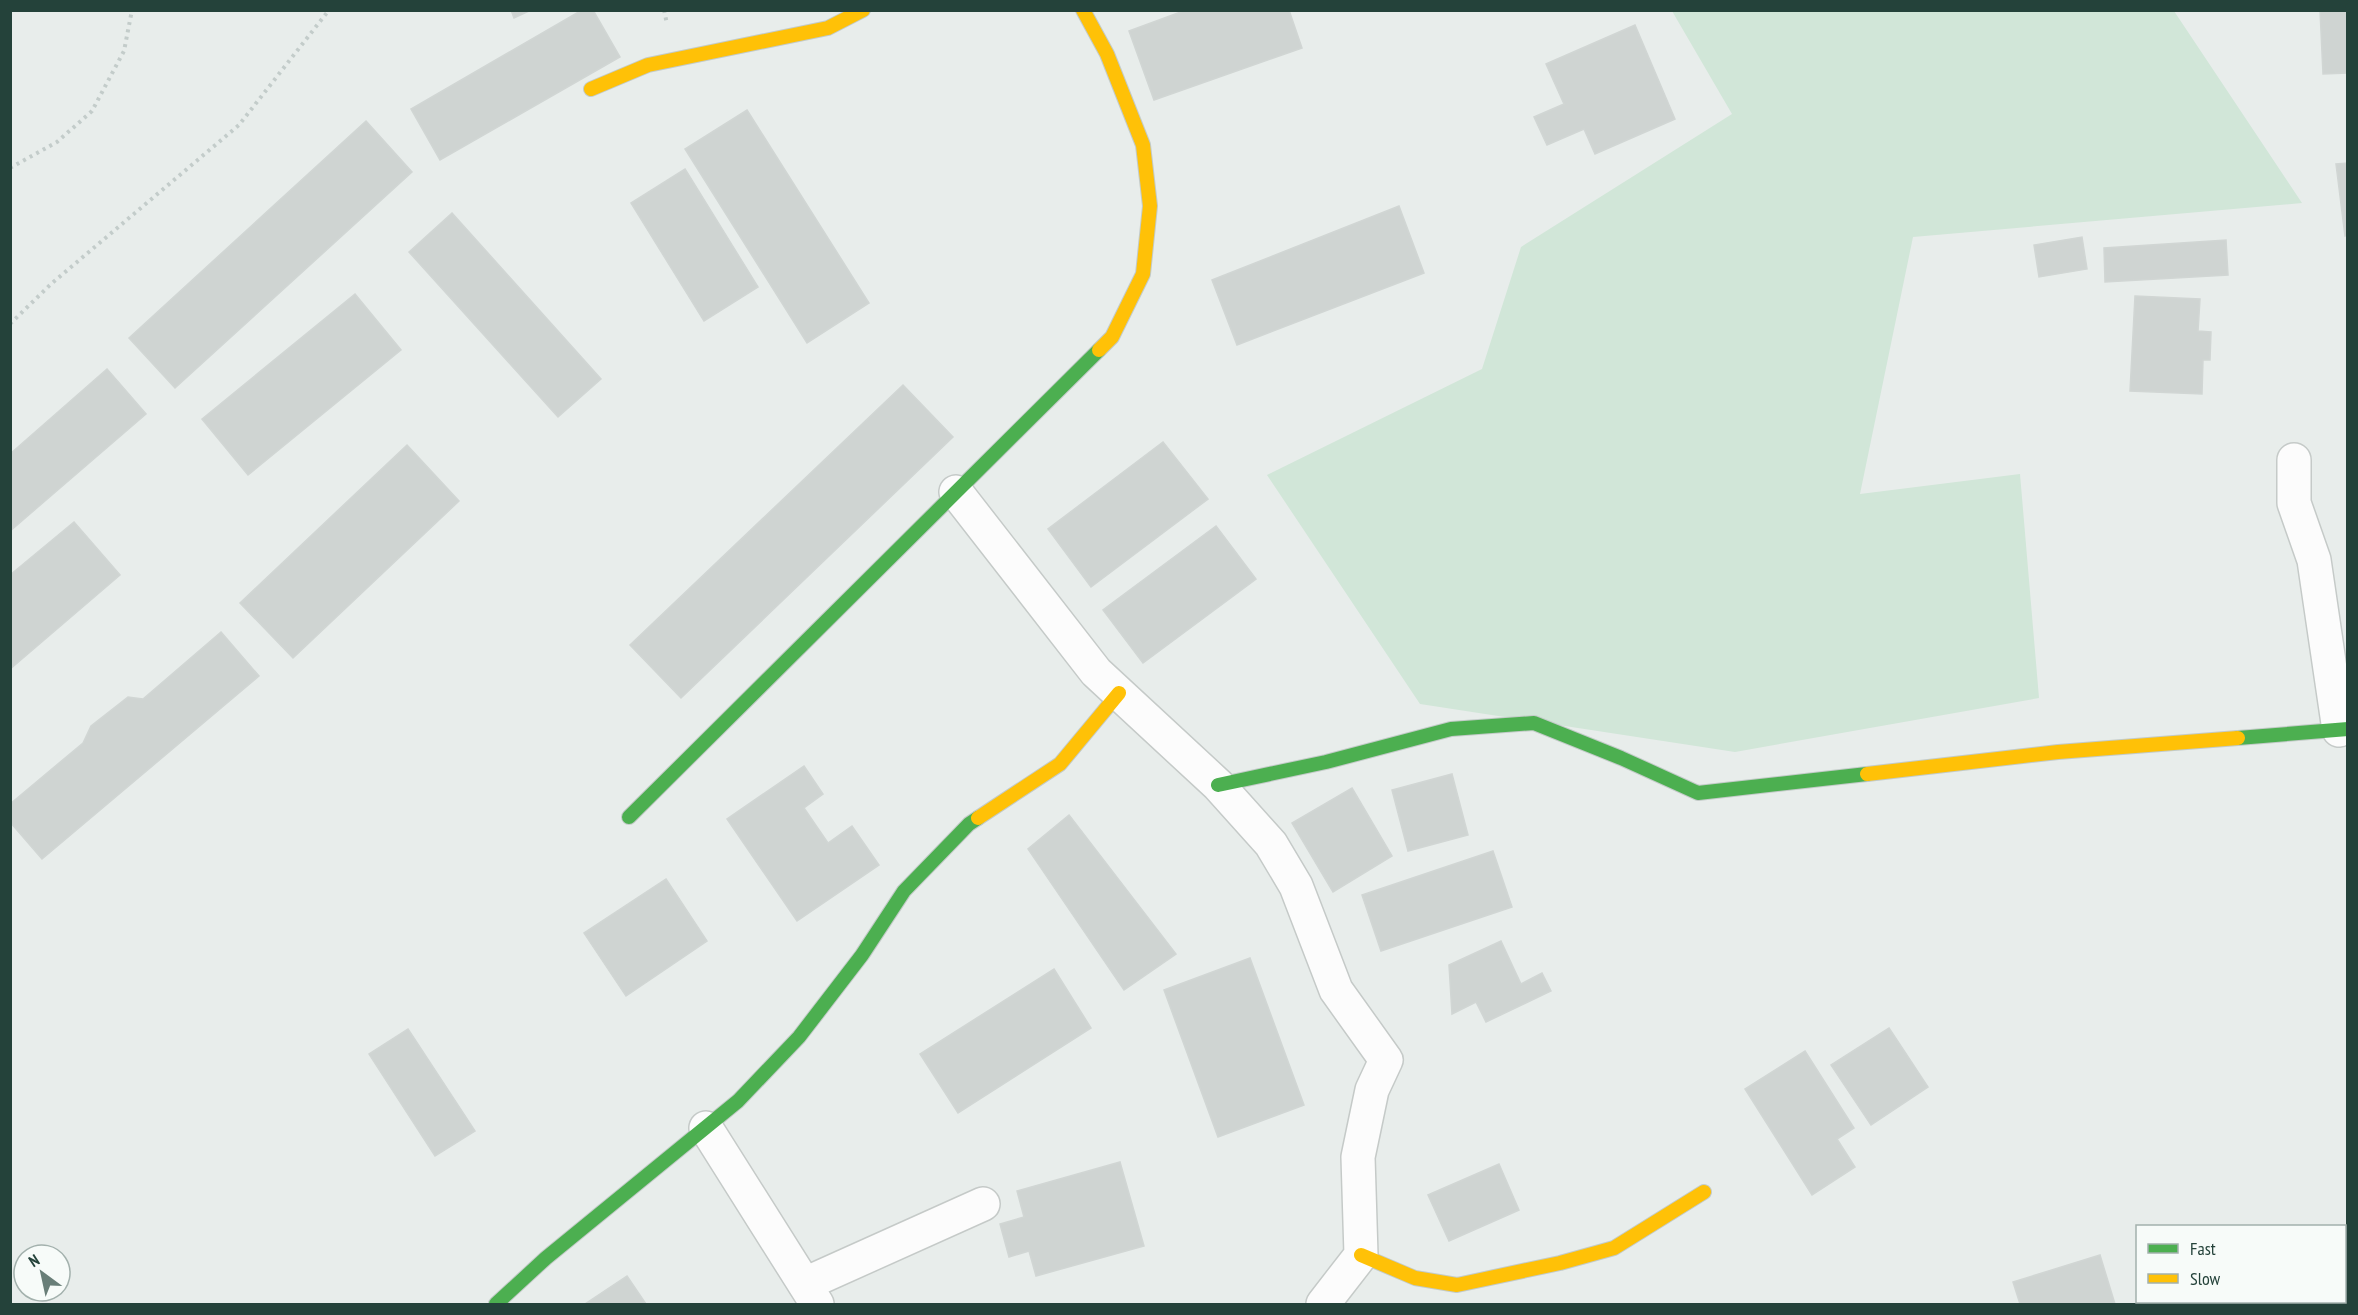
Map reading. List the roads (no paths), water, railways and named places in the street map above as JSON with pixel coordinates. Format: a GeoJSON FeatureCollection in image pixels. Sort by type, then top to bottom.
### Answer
{"type":"FeatureCollection","features":[{"type":"Feature","properties":{"kind":"street"},"geometry":{"type":"LineString","coordinates":[[591,89],[648,65],[828,28],[863,10]]}},
{"type":"Feature","properties":{"kind":"street"},"geometry":{"type":"LineString","coordinates":[[629,817],[1112,337],[1143,274],[1150,206],[1143,145],[1107,54],[1083,10]]}},
{"type":"Feature","properties":{"kind":"street"},"geometry":{"type":"LineString","coordinates":[[1218,785],[1326,762],[1451,729],[1534,723],[1621,758],[1698,793],[2058,752],[2343,730],[2314,560],[2294,503],[2294,460]]}},
{"type":"Feature","properties":{"kind":"street"},"geometry":{"type":"LineString","coordinates":[[956,492],[1096,672],[1218,785],[1271,844],[1296,886],[1336,990],[1386,1060],[1372,1090],[1358,1157],[1361,1255],[1323,1305]]}},
{"type":"Feature","properties":{"kind":"street"},"geometry":{"type":"LineString","coordinates":[[496,1305],[546,1258],[738,1101],[799,1037],[862,955],[904,891],[969,824],[1060,764],[1119,693]]}},
{"type":"Feature","properties":{"kind":"street"},"geometry":{"type":"LineString","coordinates":[[706,1128],[811,1294],[983,1204]]}},
{"type":"Feature","properties":{"kind":"street"},"geometry":{"type":"LineString","coordinates":[[1361,1255],[1415,1278],[1457,1285],[1560,1263],[1614,1248],[1704,1192]]}}]}
